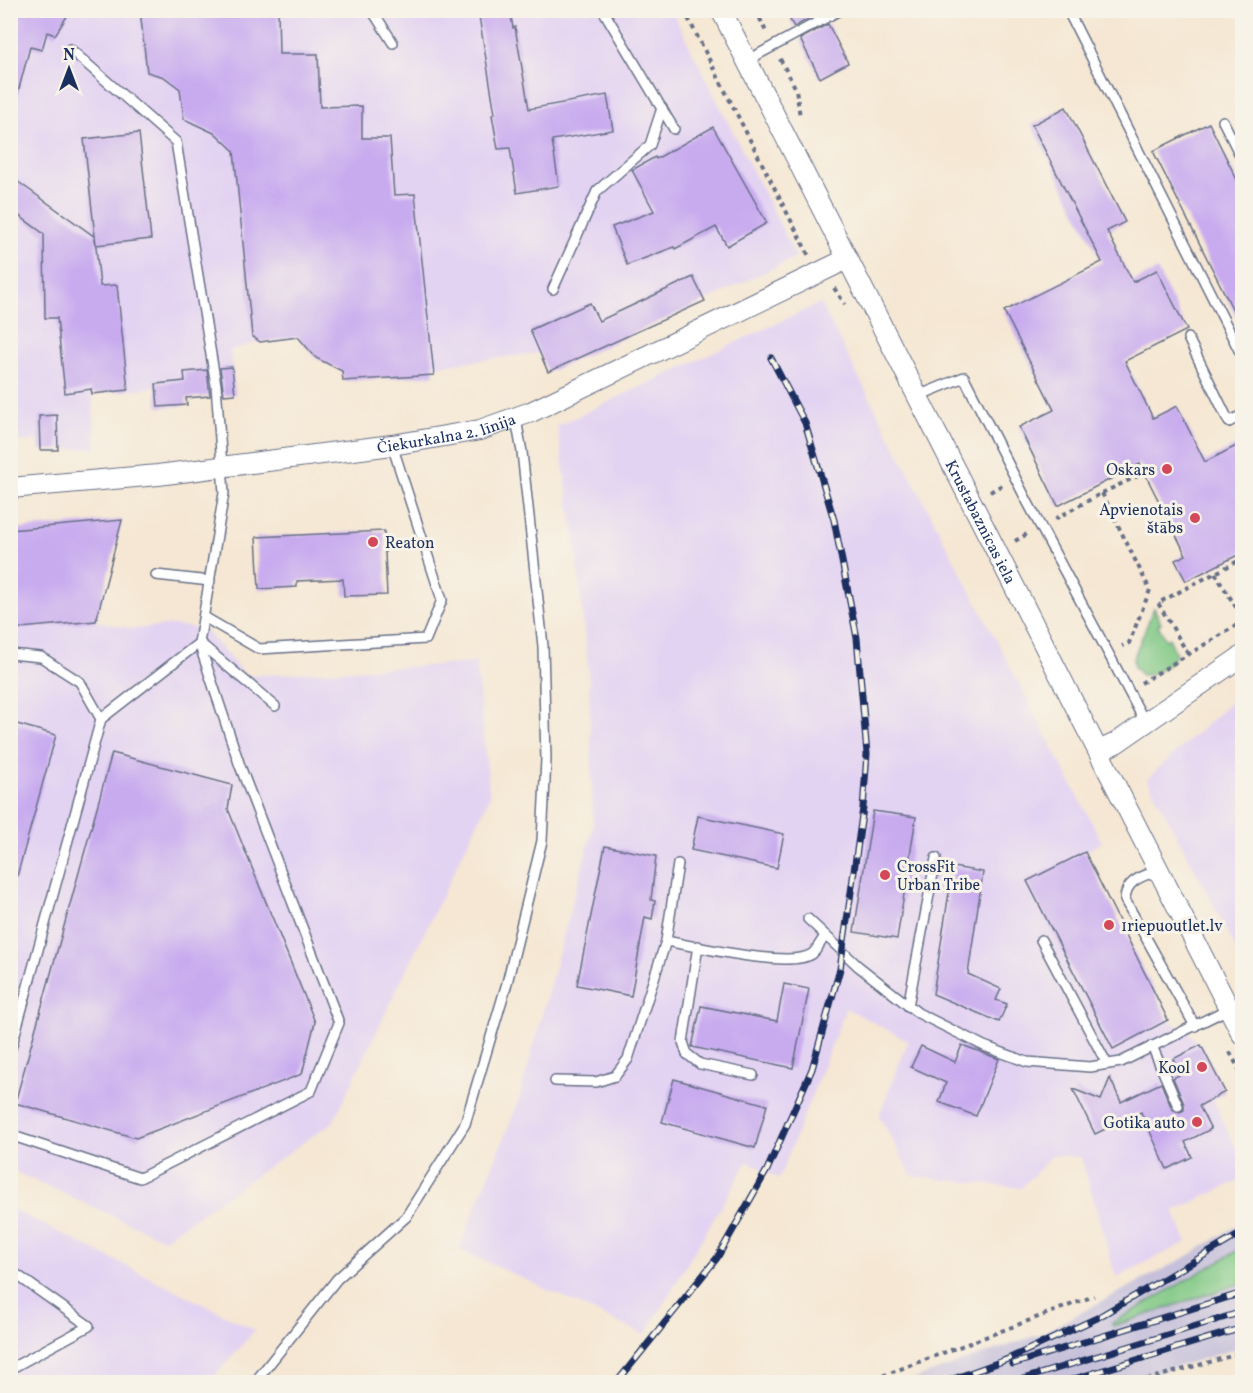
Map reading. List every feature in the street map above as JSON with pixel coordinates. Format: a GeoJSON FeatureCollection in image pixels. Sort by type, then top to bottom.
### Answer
{"type":"FeatureCollection","features":[{"type":"Feature","properties":{"kind":"street","name":"Krustabaznīcas iela"},"geometry":{"type":"LineString","coordinates":[[721,10],[1242,1034]]}},
{"type":"Feature","properties":{"kind":"street","name":"Čiekurkalna 2. līnija"},"geometry":{"type":"LineString","coordinates":[[10,488],[222,468],[392,445],[480,430],[516,418],[847,259]]}},
{"type":"Feature","properties":{"kind":"street"},"geometry":{"type":"LineString","coordinates":[[1099,751],[1116,743],[1242,656]]}},
{"type":"Feature","properties":{"kind":"lane"},"geometry":{"type":"LineString","coordinates":[[372,10],[393,44]]}},
{"type":"Feature","properties":{"kind":"lane"},"geometry":{"type":"LineString","coordinates":[[603,10],[674,129]]}},
{"type":"Feature","properties":{"kind":"lane"},"geometry":{"type":"LineString","coordinates":[[748,60],[840,10]]}},
{"type":"Feature","properties":{"kind":"lane"},"geometry":{"type":"LineString","coordinates":[[1072,12],[1242,356]]}},
{"type":"Feature","properties":{"kind":"lane"},"geometry":{"type":"LineString","coordinates":[[10,1136],[140,1178],[310,1091],[339,1023],[240,765],[199,642],[224,493],[216,385],[176,142],[70,49]]}},
{"type":"Feature","properties":{"kind":"lane"},"geometry":{"type":"LineString","coordinates":[[553,289],[597,191],[650,145],[662,108]]}},
{"type":"Feature","properties":{"kind":"lane"},"geometry":{"type":"LineString","coordinates":[[1223,121],[1242,159]]}},
{"type":"Feature","properties":{"kind":"lane"},"geometry":{"type":"LineString","coordinates":[[1188,338],[1229,422],[1242,415]]}},
{"type":"Feature","properties":{"kind":"lane"},"geometry":{"type":"LineString","coordinates":[[918,396],[964,376],[1040,527],[1145,722]]}},
{"type":"Feature","properties":{"kind":"lane"},"geometry":{"type":"LineString","coordinates":[[255,1383],[337,1279],[406,1217],[465,1124],[507,982],[542,842],[546,759],[543,646],[522,452],[516,418]]}},
{"type":"Feature","properties":{"kind":"lane"},"geometry":{"type":"LineString","coordinates":[[204,617],[259,650],[426,639],[442,600],[392,445]]}},
{"type":"Feature","properties":{"kind":"lane"},"geometry":{"type":"LineString","coordinates":[[156,575],[210,581]]}},
{"type":"Feature","properties":{"kind":"lane"},"geometry":{"type":"LineString","coordinates":[[199,642],[275,706]]}},
{"type":"Feature","properties":{"kind":"lane"},"geometry":{"type":"LineString","coordinates":[[10,1052],[101,719],[199,642]]}},
{"type":"Feature","properties":{"kind":"lane"},"geometry":{"type":"LineString","coordinates":[[10,654],[41,657],[80,682],[101,719]]}},
{"type":"Feature","properties":{"kind":"lane"},"geometry":{"type":"LineString","coordinates":[[908,1006],[936,858]]}},
{"type":"Feature","properties":{"kind":"lane"},"geometry":{"type":"LineString","coordinates":[[555,1081],[596,1082],[615,1076],[628,1059],[666,941],[678,864]]}},
{"type":"Feature","properties":{"kind":"lane"},"geometry":{"type":"LineString","coordinates":[[1159,870],[1140,877],[1130,884],[1125,892],[1125,900],[1195,1026]]}},
{"type":"Feature","properties":{"kind":"lane"},"geometry":{"type":"LineString","coordinates":[[808,919],[858,966],[918,1013],[984,1046],[1027,1062],[1090,1067],[1121,1062],[1230,1008]]}},
{"type":"Feature","properties":{"kind":"lane"},"geometry":{"type":"LineString","coordinates":[[666,941],[780,960],[800,959],[813,954],[825,936]]}},
{"type":"Feature","properties":{"kind":"lane"},"geometry":{"type":"LineString","coordinates":[[1041,940],[1107,1064]]}},
{"type":"Feature","properties":{"kind":"lane"},"geometry":{"type":"LineString","coordinates":[[698,946],[683,1042],[687,1054],[700,1064],[753,1075]]}},
{"type":"Feature","properties":{"kind":"lane"},"geometry":{"type":"LineString","coordinates":[[1152,1046],[1178,1106]]}},
{"type":"Feature","properties":{"kind":"lane"},"geometry":{"type":"LineString","coordinates":[[10,1270],[89,1326],[10,1369]]}},
{"type":"Feature","properties":{"kind":"path"},"geometry":{"type":"LineString","coordinates":[[684,10],[809,255],[846,306]]}},
{"type":"Feature","properties":{"kind":"path"},"geometry":{"type":"LineString","coordinates":[[1015,541],[1102,493],[1144,473]]}},
{"type":"Feature","properties":{"kind":"path"},"geometry":{"type":"LineString","coordinates":[[1102,493],[1150,591],[1188,654]]}},
{"type":"Feature","properties":{"kind":"path"},"geometry":{"type":"LineString","coordinates":[[1158,603],[1242,559]]}},
{"type":"Feature","properties":{"kind":"path"},"geometry":{"type":"LineString","coordinates":[[1140,683],[1242,620],[1215,573]]}},
{"type":"Feature","properties":{"kind":"path"},"geometry":{"type":"LineString","coordinates":[[1125,655],[1120,647],[1129,642],[1150,591]]}},
{"type":"Feature","properties":{"kind":"path"},"geometry":{"type":"LineString","coordinates":[[1211,1017],[1242,1075]]}},
{"type":"Feature","properties":{"kind":"path"},"geometry":{"type":"LineString","coordinates":[[866,1383],[1094,1296]]}},
{"type":"Feature","properties":{"kind":"path"},"geometry":{"type":"LineString","coordinates":[[1138,1383],[1242,1353]]}},
{"type":"Feature","properties":{"kind":"shaded area"},"geometry":{"type":"Polygon","coordinates":[[[11,11],[672,11],[796,257],[548,372],[540,353],[434,366],[434,375],[343,381],[341,364],[332,366],[316,358],[301,337],[260,342],[230,350],[235,394],[187,398],[187,405],[158,407],[156,387],[92,394],[96,448],[40,450],[39,440],[14,442],[14,451],[11,451],[11,11]]]}},
{"type":"Feature","properties":{"kind":"shaded area"},"geometry":{"type":"Polygon","coordinates":[[[820,303],[1102,842],[1085,852],[1168,1020],[1185,1030],[1201,1045],[1225,1092],[1213,1099],[1242,1161],[1242,1179],[1174,1211],[1187,1242],[1116,1277],[1081,1157],[1053,1155],[1021,1188],[912,1176],[879,1116],[908,1041],[846,1008],[779,1179],[748,1161],[645,1335],[459,1249],[518,1103],[593,827],[589,677],[575,540],[557,426],[820,303]]]}},
{"type":"Feature","properties":{"kind":"shaded area"},"geometry":{"type":"Polygon","coordinates":[[[122,520],[96,621],[133,629],[173,625],[204,629],[246,676],[476,663],[490,797],[333,1122],[164,1239],[11,1170],[11,530],[122,520]]]}},
{"type":"Feature","properties":{"kind":"shaded area"},"geometry":{"type":"Polygon","coordinates":[[[1242,692],[1242,959],[1147,779],[1242,692]]]}},
{"type":"Feature","properties":{"kind":"shaded area"},"geometry":{"type":"Polygon","coordinates":[[[10,1208],[255,1330],[210,1382],[11,1382],[10,1208]]]}},
{"type":"Feature","properties":{"kind":"shaded area"},"geometry":{"type":"Polygon","coordinates":[[[1242,1222],[1242,1248],[1113,1326],[1242,1283],[1242,1347],[1127,1382],[906,1382],[1040,1334],[1190,1255],[1242,1222]]]}},
{"type":"Feature","properties":{"kind":"green space"},"geometry":{"type":"Polygon","coordinates":[[[1154,608],[1161,623],[1158,625],[1166,640],[1169,638],[1176,653],[1171,662],[1162,669],[1152,674],[1142,675],[1134,667],[1133,659],[1154,608]]]}},
{"type":"Feature","properties":{"kind":"green space"},"geometry":{"type":"Polygon","coordinates":[[[1242,1248],[1242,1283],[1113,1326],[1112,1323],[1242,1248]]]}},
{"type":"Feature","properties":{"kind":"building"},"geometry":{"type":"Polygon","coordinates":[[[15,10],[71,10],[55,35],[47,32],[42,50],[30,47],[17,96],[10,95],[10,29],[15,10]]]}},
{"type":"Feature","properties":{"kind":"building"},"geometry":{"type":"Polygon","coordinates":[[[140,10],[278,10],[279,54],[318,54],[320,107],[362,106],[362,138],[390,138],[394,195],[415,194],[434,375],[343,381],[342,371],[316,358],[298,337],[260,342],[252,336],[234,151],[216,134],[184,119],[180,89],[164,77],[147,72],[140,10]]]}},
{"type":"Feature","properties":{"kind":"building"},"geometry":{"type":"Polygon","coordinates":[[[478,10],[510,10],[529,109],[607,95],[613,130],[552,140],[559,186],[517,193],[510,148],[498,149],[492,115],[495,114],[478,10]]]}},
{"type":"Feature","properties":{"kind":"building"},"geometry":{"type":"Polygon","coordinates":[[[807,10],[820,10],[821,12],[794,27],[790,20],[807,10]]]}},
{"type":"Feature","properties":{"kind":"building"},"geometry":{"type":"Polygon","coordinates":[[[828,24],[848,63],[820,78],[800,39],[828,24]]]}},
{"type":"Feature","properties":{"kind":"building"},"geometry":{"type":"Polygon","coordinates":[[[1066,107],[1125,222],[1107,231],[1133,282],[1157,270],[1187,330],[1125,361],[1153,418],[1177,406],[1205,462],[1242,443],[1242,553],[1186,581],[1175,560],[1186,555],[1140,464],[1058,506],[1019,427],[1054,410],[1004,311],[1102,262],[1032,125],[1066,107]]]}},
{"type":"Feature","properties":{"kind":"building"},"geometry":{"type":"Polygon","coordinates":[[[1209,123],[1242,190],[1242,328],[1153,151],[1209,123]]]}},
{"type":"Feature","properties":{"kind":"building"},"geometry":{"type":"Polygon","coordinates":[[[713,127],[767,223],[727,246],[716,227],[675,249],[674,247],[627,265],[612,227],[654,211],[632,170],[713,127]]]}},
{"type":"Feature","properties":{"kind":"building"},"geometry":{"type":"Polygon","coordinates":[[[139,133],[151,239],[96,245],[84,139],[139,133]]]}},
{"type":"Feature","properties":{"kind":"building"},"geometry":{"type":"Polygon","coordinates":[[[10,176],[95,237],[100,286],[117,285],[128,390],[92,394],[91,389],[65,393],[57,318],[45,318],[44,234],[10,209],[10,176]]]}},
{"type":"Feature","properties":{"kind":"building"},"geometry":{"type":"Polygon","coordinates":[[[693,277],[705,301],[548,372],[530,330],[590,303],[599,321],[693,277]]]}},
{"type":"Feature","properties":{"kind":"building"},"geometry":{"type":"Polygon","coordinates":[[[232,367],[235,394],[224,395],[220,368],[232,367]]]}},
{"type":"Feature","properties":{"kind":"building"},"geometry":{"type":"Polygon","coordinates":[[[207,370],[210,396],[186,398],[187,405],[158,407],[156,384],[185,381],[184,372],[207,370]]]}},
{"type":"Feature","properties":{"kind":"building"},"geometry":{"type":"Polygon","coordinates":[[[57,415],[58,450],[40,450],[39,416],[57,415]]]}},
{"type":"Feature","properties":{"kind":"building"},"geometry":{"type":"Polygon","coordinates":[[[122,520],[96,621],[10,629],[10,530],[122,520]]]}},
{"type":"Feature","properties":{"kind":"building"},"geometry":{"type":"Polygon","coordinates":[[[384,531],[387,595],[344,596],[343,579],[297,581],[297,587],[259,589],[256,537],[384,531]]]}},
{"type":"Feature","properties":{"kind":"building"},"geometry":{"type":"Polygon","coordinates":[[[10,722],[56,735],[16,880],[10,879],[10,722]]]}},
{"type":"Feature","properties":{"kind":"building"},"geometry":{"type":"Polygon","coordinates":[[[112,753],[232,785],[228,809],[315,1022],[302,1074],[136,1138],[15,1103],[112,753]]]}},
{"type":"Feature","properties":{"kind":"building","name":"CrossFit Urban Tribe"},"geometry":{"type":"Polygon","coordinates":[[[873,811],[916,817],[897,939],[854,932],[873,811]]]}},
{"type":"Feature","properties":{"kind":"building"},"geometry":{"type":"Polygon","coordinates":[[[698,816],[784,834],[777,868],[691,850],[698,816]]]}},
{"type":"Feature","properties":{"kind":"building"},"geometry":{"type":"Polygon","coordinates":[[[605,846],[656,856],[651,900],[655,901],[652,919],[645,917],[631,996],[577,985],[605,846]]]}},
{"type":"Feature","properties":{"kind":"building"},"geometry":{"type":"Polygon","coordinates":[[[1085,852],[1168,1020],[1113,1049],[1027,881],[1085,852]]]}},
{"type":"Feature","properties":{"kind":"building"},"geometry":{"type":"Polygon","coordinates":[[[953,867],[983,872],[968,974],[1001,989],[996,1000],[1007,1004],[999,1022],[933,994],[953,867]]]}},
{"type":"Feature","properties":{"kind":"building"},"geometry":{"type":"Polygon","coordinates":[[[784,984],[809,989],[793,1068],[692,1047],[701,1006],[777,1021],[784,984]]]}},
{"type":"Feature","properties":{"kind":"building"},"geometry":{"type":"Polygon","coordinates":[[[962,1045],[999,1059],[976,1116],[939,1102],[946,1083],[911,1067],[921,1046],[955,1062],[962,1045]]]}},
{"type":"Feature","properties":{"kind":"building"},"geometry":{"type":"Polygon","coordinates":[[[1201,1045],[1225,1092],[1199,1106],[1211,1129],[1185,1142],[1192,1157],[1167,1169],[1141,1112],[1095,1134],[1073,1089],[1101,1100],[1110,1078],[1121,1102],[1161,1083],[1172,1109],[1180,1112],[1184,1110],[1184,1104],[1173,1078],[1181,1074],[1173,1059],[1201,1045]]]}},
{"type":"Feature","properties":{"kind":"building"},"geometry":{"type":"Polygon","coordinates":[[[674,1079],[767,1105],[755,1148],[662,1122],[674,1079]]]}},
{"type":"Feature","properties":{"kind":"railway"},"geometry":{"type":"LineString","coordinates":[[617,1382],[717,1258],[767,1170],[812,1069],[840,969],[863,808],[867,754],[857,638],[834,520],[805,423],[771,358]]}},
{"type":"Feature","properties":{"kind":"railway"},"geometry":{"type":"LineString","coordinates":[[945,1382],[1008,1359],[1097,1318],[1242,1233]]}},
{"type":"Feature","properties":{"kind":"railway"},"geometry":{"type":"LineString","coordinates":[[1013,1364],[1242,1293]]}},
{"type":"Feature","properties":{"kind":"railway"},"geometry":{"type":"LineString","coordinates":[[1013,1382],[1242,1312]]}},
{"type":"Feature","properties":{"kind":"railway"},"geometry":{"type":"LineString","coordinates":[[1064,1382],[1242,1328]]}},
{"type":"Feature","properties":{"kind":"place","name":"Oskars"},"geometry":{"type":"Point","coordinates":[1167,469]}},
{"type":"Feature","properties":{"kind":"place","name":"Apvienotais štābs"},"geometry":{"type":"Point","coordinates":[1195,518]}},
{"type":"Feature","properties":{"kind":"place","name":"Reaton"},"geometry":{"type":"Point","coordinates":[373,542]}},
{"type":"Feature","properties":{"kind":"place","name":"CrossFit Urban Tribe"},"geometry":{"type":"Point","coordinates":[885,875]}},
{"type":"Feature","properties":{"kind":"place","name":"1riepuoutlet.lv"},"geometry":{"type":"Point","coordinates":[1109,925]}},
{"type":"Feature","properties":{"kind":"place","name":"Kool"},"geometry":{"type":"Point","coordinates":[1202,1067]}},
{"type":"Feature","properties":{"kind":"place","name":"Gotika auto"},"geometry":{"type":"Point","coordinates":[1197,1122]}}]}
